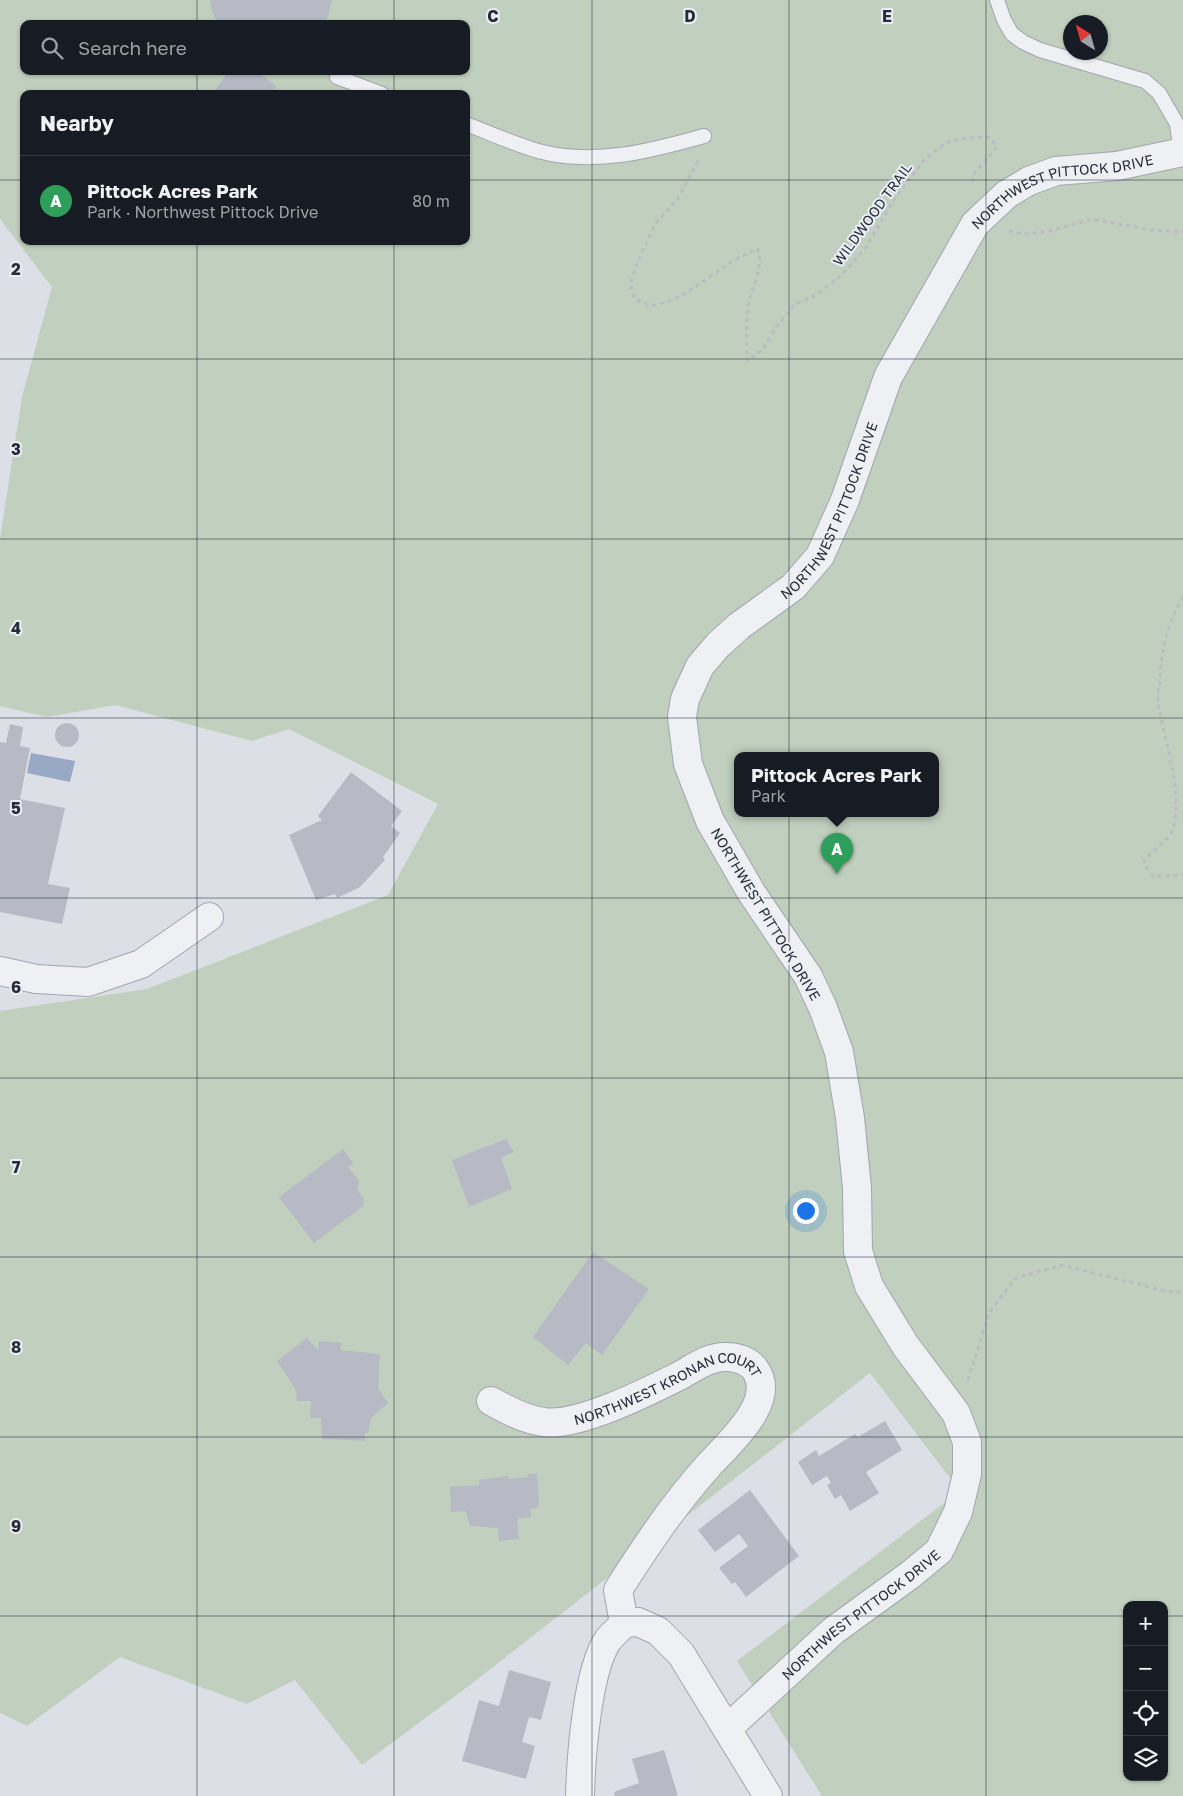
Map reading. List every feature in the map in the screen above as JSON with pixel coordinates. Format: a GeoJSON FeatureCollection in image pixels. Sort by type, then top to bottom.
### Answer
{"type":"FeatureCollection","features":[{"type":"Feature","properties":{"kind":"street","name":"NORTHWEST PITTOCK DRIVE"},"geometry":{"type":"LineString","coordinates":[[728,1728],[833,1631],[910,1575],[939,1551],[958,1512],[967,1474],[967,1442],[956,1412],[905,1345],[869,1286],[858,1251],[858,1188],[850,1118],[839,1052],[823,1008],[808,976],[751,892],[707,814],[687,755],[682,717],[685,700],[700,666],[718,646],[739,626],[793,587],[820,556],[845,500],[888,377],[975,224],[1007,194],[1029,181],[1056,171],[1117,166],[1182,152]]}},
{"type":"Feature","properties":{"kind":"street"},"geometry":{"type":"LineString","coordinates":[[0,971],[36,979],[88,982],[141,964],[209,917]]}},
{"type":"Feature","properties":{"kind":"street","name":"NORTHWEST KRONAN COURT"},"geometry":{"type":"LineString","coordinates":[[491,1402],[508,1411],[544,1422],[571,1419],[608,1407],[644,1393],[707,1361],[728,1357],[749,1362],[761,1377],[762,1397],[746,1425],[654,1533],[618,1590],[624,1623]]}},
{"type":"Feature","properties":{"kind":"street"},"geometry":{"type":"LineString","coordinates":[[580,1796],[582,1745],[596,1671],[607,1641],[624,1623],[638,1622],[658,1631],[681,1654],[768,1796]]}},
{"type":"Feature","properties":{"kind":"lane"},"geometry":{"type":"LineString","coordinates":[[997,0],[1004,20],[1012,34],[1023,42],[1040,50],[1145,81],[1159,93],[1177,124],[1182,152]]}},
{"type":"Feature","properties":{"kind":"lane"},"geometry":{"type":"LineString","coordinates":[[337,77],[371,90]]}},
{"type":"Feature","properties":{"kind":"lane"},"geometry":{"type":"LineString","coordinates":[[470,125],[539,151],[596,158],[653,150],[704,136]]}},
{"type":"Feature","properties":{"kind":"path","name":"WILDWOOD TRAIL"},"geometry":{"type":"LineString","coordinates":[[704,136],[697,166],[677,200],[656,224],[636,266],[630,285],[635,299],[651,306],[667,302],[694,288],[730,262],[758,250],[760,272],[748,306],[747,361],[763,349],[777,326],[795,304],[816,295],[842,275],[866,247],[897,195],[925,159],[947,142],[989,137],[997,147],[972,176],[976,189]]}},
{"type":"Feature","properties":{"kind":"path"},"geometry":{"type":"LineString","coordinates":[[1006,230],[1024,234],[1051,231],[1091,219],[1152,230],[1183,232]]}},
{"type":"Feature","properties":{"kind":"path"},"geometry":{"type":"LineString","coordinates":[[1183,597],[1170,619],[1162,647],[1158,702],[1172,749],[1178,788],[1179,812],[1172,832],[1144,861],[1153,876],[1183,874]]}},
{"type":"Feature","properties":{"kind":"path"},"geometry":{"type":"LineString","coordinates":[[956,1412],[989,1313],[1016,1278],[1062,1265],[1165,1291],[1183,1292]]}},
{"type":"Feature","properties":{"kind":"green space"},"geometry":{"type":"Polygon","coordinates":[[[0,0],[1183,0],[1183,1796],[822,1796],[737,1661],[960,1491],[870,1373],[470,1685],[362,1765],[295,1680],[247,1704],[120,1657],[27,1726],[0,1713],[0,1011],[147,989],[388,895],[438,804],[289,729],[252,741],[115,705],[47,717],[0,706],[0,539],[22,397],[52,287],[0,219],[0,0]]]}},
{"type":"Feature","properties":{"kind":"water"},"geometry":{"type":"Polygon","coordinates":[[[31,753],[75,761],[70,782],[27,773],[31,753]]]}},
{"type":"Feature","properties":{"kind":"building"},"geometry":{"type":"Polygon","coordinates":[[[210,0],[332,0],[326,20],[216,20],[212,12],[210,0]]]}},
{"type":"Feature","properties":{"kind":"building"},"geometry":{"type":"Polygon","coordinates":[[[226,75],[262,75],[276,86],[273,90],[215,90],[226,75]]]}},
{"type":"Feature","properties":{"kind":"building"},"geometry":{"type":"Polygon","coordinates":[[[67,723],[75,727],[79,735],[75,743],[67,747],[59,743],[55,735],[59,727],[67,723]]]}},
{"type":"Feature","properties":{"kind":"building"},"geometry":{"type":"Polygon","coordinates":[[[10,724],[23,727],[20,746],[30,748],[20,799],[65,808],[48,884],[70,888],[62,924],[0,912],[0,742],[6,743],[10,724]]]}},
{"type":"Feature","properties":{"kind":"building"},"geometry":{"type":"Polygon","coordinates":[[[351,772],[402,811],[391,826],[400,833],[383,857],[385,860],[360,887],[337,898],[335,894],[316,900],[289,835],[322,820],[318,816],[351,772]]]}},
{"type":"Feature","properties":{"kind":"building"},"geometry":{"type":"Polygon","coordinates":[[[506,1139],[514,1152],[501,1158],[512,1189],[469,1207],[452,1160],[506,1139]]]}},
{"type":"Feature","properties":{"kind":"building"},"geometry":{"type":"Polygon","coordinates":[[[343,1149],[353,1163],[348,1167],[359,1181],[357,1190],[364,1199],[363,1206],[314,1243],[279,1197],[343,1149]]]}},
{"type":"Feature","properties":{"kind":"building"},"geometry":{"type":"Polygon","coordinates":[[[593,1252],[649,1289],[602,1355],[586,1343],[568,1365],[533,1337],[593,1252]]]}},
{"type":"Feature","properties":{"kind":"building"},"geometry":{"type":"Polygon","coordinates":[[[307,1338],[318,1350],[319,1341],[342,1343],[340,1350],[380,1354],[378,1388],[388,1403],[371,1418],[368,1433],[365,1433],[365,1441],[322,1439],[321,1418],[310,1418],[311,1401],[297,1401],[295,1388],[277,1361],[307,1338]]]}},
{"type":"Feature","properties":{"kind":"building"},"geometry":{"type":"Polygon","coordinates":[[[885,1421],[902,1450],[866,1472],[879,1493],[850,1511],[841,1495],[835,1499],[827,1485],[831,1483],[827,1476],[812,1485],[798,1462],[816,1450],[819,1456],[855,1434],[858,1437],[885,1421]]]}},
{"type":"Feature","properties":{"kind":"building"},"geometry":{"type":"Polygon","coordinates":[[[537,1473],[539,1507],[530,1509],[531,1517],[517,1519],[519,1539],[499,1541],[498,1528],[470,1526],[466,1511],[451,1512],[450,1487],[479,1485],[479,1480],[508,1476],[509,1479],[528,1477],[528,1474],[537,1473]]]}},
{"type":"Feature","properties":{"kind":"building"},"geometry":{"type":"Polygon","coordinates":[[[750,1490],[799,1556],[746,1597],[735,1582],[732,1584],[719,1568],[748,1546],[739,1534],[715,1552],[698,1530],[750,1490]]]}},
{"type":"Feature","properties":{"kind":"building"},"geometry":{"type":"Polygon","coordinates":[[[509,1670],[551,1682],[541,1720],[529,1717],[522,1742],[535,1746],[526,1779],[462,1761],[479,1700],[499,1706],[509,1670]]]}},
{"type":"Feature","properties":{"kind":"building"},"geometry":{"type":"Polygon","coordinates":[[[664,1750],[678,1796],[615,1796],[614,1792],[639,1783],[632,1759],[664,1750]]]}},
{"type":"Feature","properties":{"kind":"place","name":"Pittock Acres Park"},"geometry":{"type":"Point","coordinates":[837,874]}}]}
